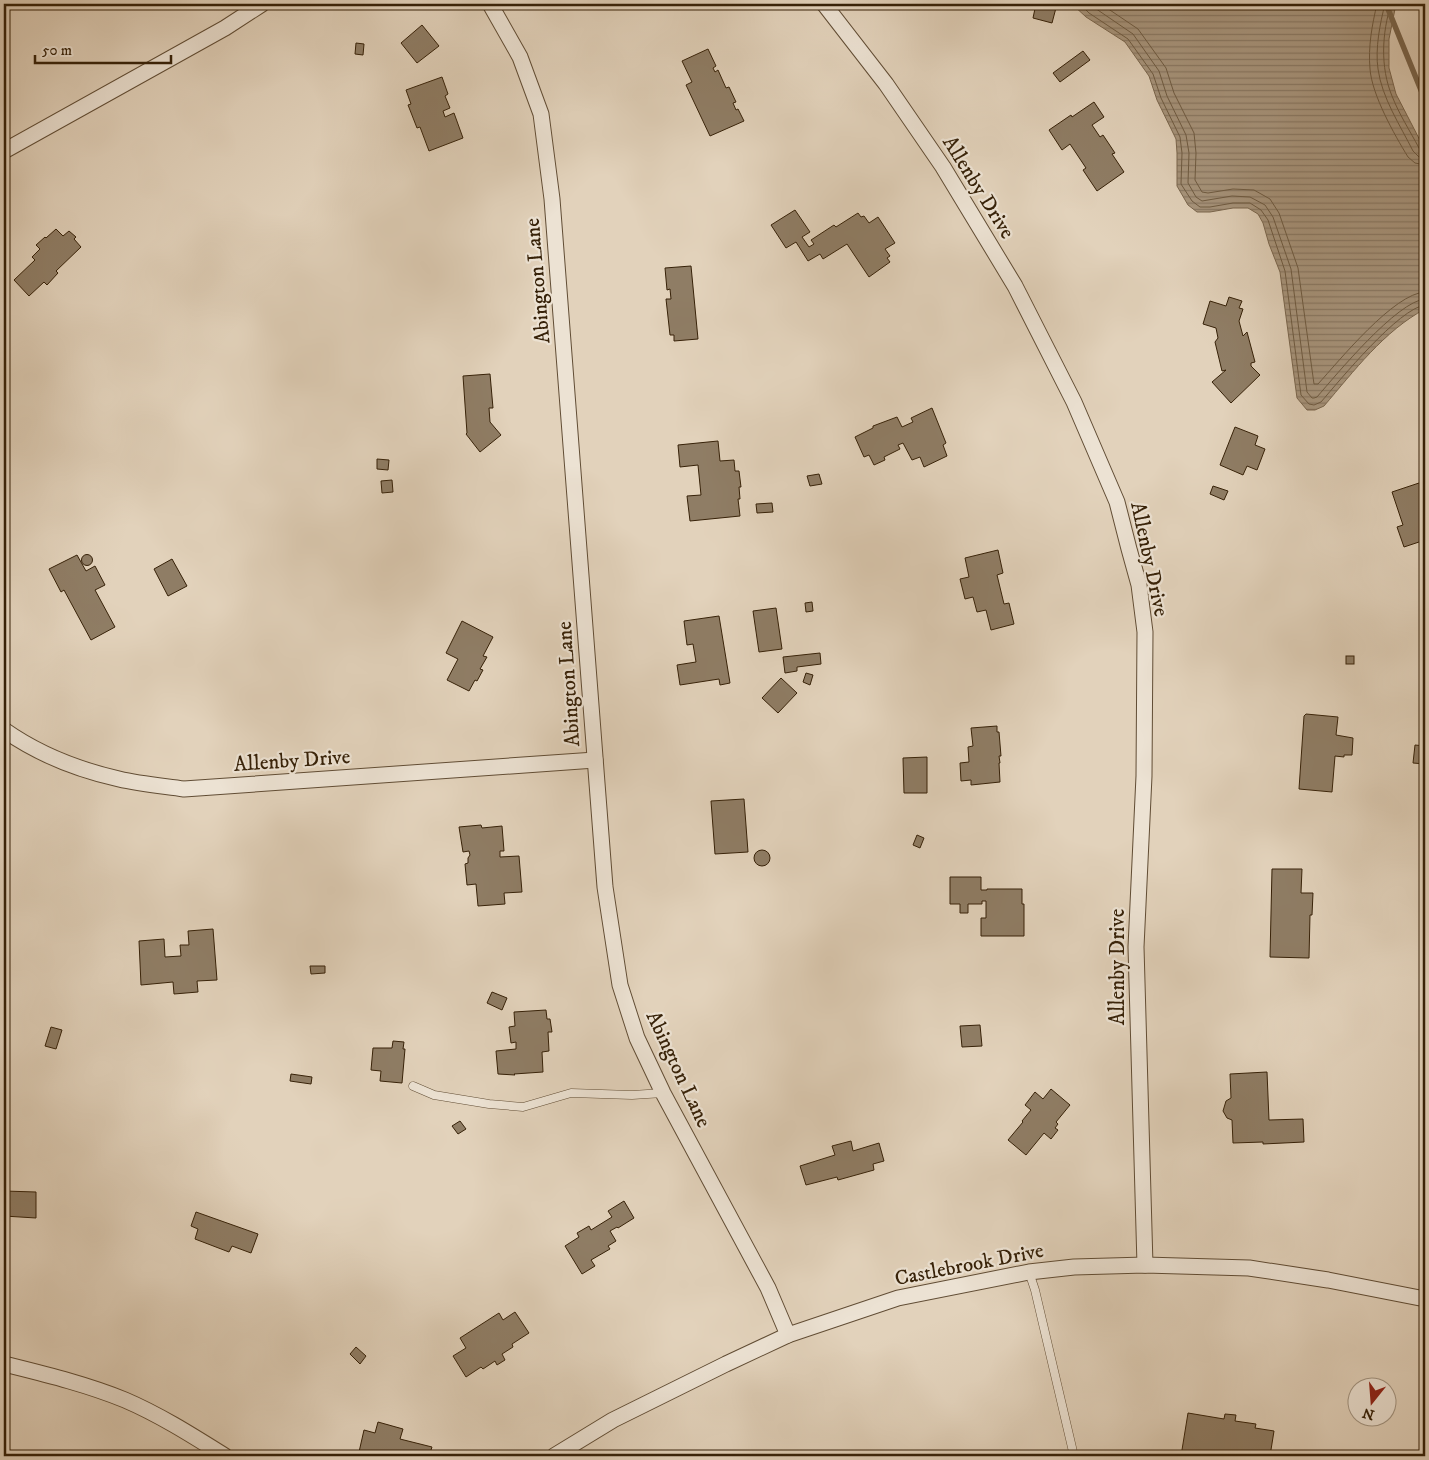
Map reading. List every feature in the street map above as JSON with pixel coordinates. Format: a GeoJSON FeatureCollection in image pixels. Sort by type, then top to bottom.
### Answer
{"type":"FeatureCollection","features":[{"type":"Feature","properties":{"kind":"street"},"geometry":{"type":"LineString","coordinates":[[4,151],[225,28],[262,4]]}},
{"type":"Feature","properties":{"kind":"street","name":"Abington Lane"},"geometry":{"type":"LineString","coordinates":[[490,4],[520,57],[541,114],[552,199],[605,887],[620,985],[636,1038],[663,1093],[768,1288],[788,1335]]}},
{"type":"Feature","properties":{"kind":"street","name":"Allenby Drive"},"geometry":{"type":"LineString","coordinates":[[824,4],[886,84],[943,167],[1015,286],[1074,402],[1117,502],[1129,549],[1138,585],[1144,632],[1144,776],[1136,947],[1145,1265]]}},
{"type":"Feature","properties":{"kind":"street","name":"Allenby Drive"},"geometry":{"type":"LineString","coordinates":[[4,730],[21,742],[50,757],[73,765],[120,779],[184,789],[595,760]]}},
{"type":"Feature","properties":{"kind":"street","name":"Castlebrook Drive"},"geometry":{"type":"LineString","coordinates":[[554,1456],[613,1420],[788,1335],[898,1298],[1028,1272],[1074,1266],[1145,1265],[1250,1268],[1328,1280],[1425,1299]]}},
{"type":"Feature","properties":{"kind":"street"},"geometry":{"type":"LineString","coordinates":[[4,1364],[68,1380],[124,1400],[171,1423],[225,1456]]}},
{"type":"Feature","properties":{"kind":"lane"},"geometry":{"type":"LineString","coordinates":[[413,1086],[434,1095],[489,1104],[523,1107],[571,1093],[632,1095],[663,1093]]}},
{"type":"Feature","properties":{"kind":"lane"},"geometry":{"type":"LineString","coordinates":[[1028,1272],[1035,1290],[1074,1456]]}},
{"type":"Feature","properties":{"kind":"water"},"geometry":{"type":"Polygon","coordinates":[[[1072,4],[1396,4],[1389,39],[1389,68],[1396,94],[1425,150],[1425,309],[1410,318],[1383,340],[1324,406],[1315,410],[1307,410],[1297,398],[1280,272],[1258,214],[1248,208],[1197,212],[1188,205],[1177,186],[1176,139],[1157,100],[1149,76],[1125,42],[1086,17],[1072,4]]]}},
{"type":"Feature","properties":{"kind":"building"},"geometry":{"type":"Polygon","coordinates":[[[1036,4],[1057,4],[1052,23],[1033,18],[1036,4]]]}},
{"type":"Feature","properties":{"kind":"building"},"geometry":{"type":"Polygon","coordinates":[[[422,25],[439,46],[417,63],[401,43],[422,25]]]}},
{"type":"Feature","properties":{"kind":"building"},"geometry":{"type":"Polygon","coordinates":[[[356,43],[364,44],[363,55],[355,54],[356,43]]]}},
{"type":"Feature","properties":{"kind":"building"},"geometry":{"type":"Polygon","coordinates":[[[708,49],[716,66],[713,68],[715,72],[718,70],[726,88],[729,87],[736,102],[733,103],[736,110],[738,109],[744,121],[710,136],[686,85],[692,82],[682,61],[708,49]]]}},
{"type":"Feature","properties":{"kind":"building"},"geometry":{"type":"Polygon","coordinates":[[[1083,51],[1090,60],[1060,82],[1053,73],[1083,51]]]}},
{"type":"Feature","properties":{"kind":"building"},"geometry":{"type":"Polygon","coordinates":[[[442,77],[448,94],[445,96],[450,108],[443,111],[445,117],[454,113],[463,138],[429,151],[420,127],[417,128],[408,105],[411,104],[406,90],[442,77]]]}},
{"type":"Feature","properties":{"kind":"building"},"geometry":{"type":"Polygon","coordinates":[[[1094,102],[1104,117],[1092,125],[1100,137],[1103,135],[1115,153],[1112,154],[1124,172],[1097,191],[1083,170],[1086,168],[1070,144],[1062,150],[1049,130],[1094,102]]]}},
{"type":"Feature","properties":{"kind":"building"},"geometry":{"type":"Polygon","coordinates":[[[795,210],[810,232],[802,237],[809,247],[814,244],[811,240],[834,225],[836,227],[858,213],[861,217],[864,216],[869,223],[878,217],[895,243],[885,249],[890,256],[887,258],[890,262],[869,277],[847,244],[823,259],[820,254],[808,261],[796,242],[786,248],[771,225],[795,210]]]}},
{"type":"Feature","properties":{"kind":"building"},"geometry":{"type":"Polygon","coordinates":[[[56,229],[63,236],[69,231],[76,237],[74,239],[81,247],[56,271],[58,273],[47,285],[44,282],[29,296],[14,280],[35,260],[32,257],[40,249],[36,245],[56,229]]]}},
{"type":"Feature","properties":{"kind":"building"},"geometry":{"type":"Polygon","coordinates":[[[691,266],[698,339],[674,341],[674,335],[670,335],[666,299],[671,299],[670,289],[667,290],[665,268],[691,266]]]}},
{"type":"Feature","properties":{"kind":"building"},"geometry":{"type":"Polygon","coordinates":[[[1229,297],[1242,301],[1239,308],[1243,309],[1239,321],[1243,336],[1247,332],[1255,362],[1251,363],[1251,366],[1260,375],[1231,403],[1212,382],[1226,370],[1222,371],[1215,342],[1218,338],[1216,328],[1203,324],[1210,301],[1226,306],[1229,297]]]}},
{"type":"Feature","properties":{"kind":"building"},"geometry":{"type":"Polygon","coordinates":[[[490,374],[493,408],[489,408],[490,422],[501,435],[480,452],[466,434],[463,376],[490,374]]]}},
{"type":"Feature","properties":{"kind":"building"},"geometry":{"type":"Polygon","coordinates":[[[932,408],[946,443],[943,445],[947,456],[924,467],[920,457],[912,460],[903,443],[898,445],[900,449],[884,457],[885,460],[874,465],[869,455],[864,457],[855,437],[873,428],[873,426],[897,417],[902,427],[913,422],[911,418],[932,408]]]}},
{"type":"Feature","properties":{"kind":"building"},"geometry":{"type":"Polygon","coordinates":[[[1235,427],[1258,436],[1255,445],[1265,449],[1257,470],[1247,466],[1243,475],[1220,465],[1235,427]]]}},
{"type":"Feature","properties":{"kind":"building"},"geometry":{"type":"Polygon","coordinates":[[[718,441],[720,461],[734,460],[735,471],[739,471],[741,487],[739,487],[740,499],[738,499],[740,516],[690,521],[687,496],[701,495],[698,465],[680,467],[678,445],[718,441]]]}},
{"type":"Feature","properties":{"kind":"building"},"geometry":{"type":"Polygon","coordinates":[[[377,459],[389,460],[388,470],[377,469],[377,459]]]}},
{"type":"Feature","properties":{"kind":"building"},"geometry":{"type":"Polygon","coordinates":[[[819,474],[822,484],[810,486],[807,476],[819,474]]]}},
{"type":"Feature","properties":{"kind":"building"},"geometry":{"type":"Polygon","coordinates":[[[392,480],[393,492],[382,493],[381,481],[392,480]]]}},
{"type":"Feature","properties":{"kind":"building"},"geometry":{"type":"Polygon","coordinates":[[[1425,481],[1425,540],[1404,547],[1397,527],[1403,525],[1392,492],[1425,481]]]}},
{"type":"Feature","properties":{"kind":"building"},"geometry":{"type":"Polygon","coordinates":[[[1213,486],[1228,491],[1224,500],[1210,494],[1213,486]]]}},
{"type":"Feature","properties":{"kind":"building"},"geometry":{"type":"Polygon","coordinates":[[[772,503],[773,512],[757,513],[756,504],[772,503]]]}},
{"type":"Feature","properties":{"kind":"building"},"geometry":{"type":"Polygon","coordinates":[[[998,550],[1003,573],[997,575],[1004,604],[1009,603],[1014,624],[991,630],[986,610],[977,612],[973,597],[965,599],[960,579],[969,577],[965,558],[998,550]]]}},
{"type":"Feature","properties":{"kind":"building"},"geometry":{"type":"Polygon","coordinates":[[[77,555],[86,571],[95,566],[105,585],[95,590],[115,627],[91,640],[64,590],[61,592],[49,569],[77,555]]]}},
{"type":"Feature","properties":{"kind":"building"},"geometry":{"type":"Polygon","coordinates":[[[85,555],[89,555],[92,560],[91,564],[85,565],[82,562],[82,558],[85,555]]]}},
{"type":"Feature","properties":{"kind":"building"},"geometry":{"type":"Polygon","coordinates":[[[172,559],[187,586],[168,596],[154,569],[172,559]]]}},
{"type":"Feature","properties":{"kind":"building"},"geometry":{"type":"Polygon","coordinates":[[[812,602],[813,611],[806,612],[805,603],[812,602]]]}},
{"type":"Feature","properties":{"kind":"building"},"geometry":{"type":"Polygon","coordinates":[[[776,608],[782,649],[759,652],[753,611],[776,608]]]}},
{"type":"Feature","properties":{"kind":"building"},"geometry":{"type":"Polygon","coordinates":[[[719,616],[730,683],[720,685],[719,679],[680,685],[677,665],[696,662],[693,644],[687,645],[684,621],[719,616]]]}},
{"type":"Feature","properties":{"kind":"building"},"geometry":{"type":"Polygon","coordinates":[[[462,621],[493,637],[483,656],[487,657],[480,669],[483,670],[469,691],[447,680],[458,659],[446,653],[462,621]]]}},
{"type":"Feature","properties":{"kind":"building"},"geometry":{"type":"Polygon","coordinates":[[[820,653],[821,664],[797,667],[797,671],[785,673],[783,657],[820,653]]]}},
{"type":"Feature","properties":{"kind":"building"},"geometry":{"type":"Polygon","coordinates":[[[1346,656],[1354,656],[1354,664],[1346,664],[1346,656]]]}},
{"type":"Feature","properties":{"kind":"building"},"geometry":{"type":"Polygon","coordinates":[[[806,673],[813,675],[810,685],[803,682],[806,673]]]}},
{"type":"Feature","properties":{"kind":"building"},"geometry":{"type":"Polygon","coordinates":[[[781,678],[797,693],[778,713],[762,698],[781,678]]]}},
{"type":"Feature","properties":{"kind":"building"},"geometry":{"type":"Polygon","coordinates":[[[1306,714],[1338,717],[1336,735],[1353,738],[1352,755],[1344,755],[1344,757],[1335,756],[1332,792],[1299,789],[1304,716],[1306,714]]]}},
{"type":"Feature","properties":{"kind":"building"},"geometry":{"type":"Polygon","coordinates":[[[997,726],[1001,756],[999,756],[1000,782],[971,785],[971,780],[961,781],[960,763],[969,762],[968,747],[973,746],[971,728],[997,726]]]}},
{"type":"Feature","properties":{"kind":"building"},"geometry":{"type":"Polygon","coordinates":[[[1415,745],[1425,746],[1425,764],[1413,763],[1415,745]]]}},
{"type":"Feature","properties":{"kind":"building"},"geometry":{"type":"Polygon","coordinates":[[[927,757],[927,793],[904,793],[903,758],[927,757]]]}},
{"type":"Feature","properties":{"kind":"building"},"geometry":{"type":"Polygon","coordinates":[[[744,799],[748,852],[715,854],[711,801],[744,799]]]}},
{"type":"Feature","properties":{"kind":"building"},"geometry":{"type":"Polygon","coordinates":[[[481,825],[482,828],[502,826],[504,851],[500,851],[500,857],[519,856],[522,892],[504,893],[505,904],[478,906],[476,884],[467,885],[465,864],[468,863],[470,855],[469,851],[463,852],[459,827],[481,825]]]}},
{"type":"Feature","properties":{"kind":"building"},"geometry":{"type":"Polygon","coordinates":[[[917,835],[924,838],[920,848],[913,845],[917,835]]]}},
{"type":"Feature","properties":{"kind":"building"},"geometry":{"type":"Polygon","coordinates":[[[762,850],[770,858],[762,866],[754,858],[762,850]]]}},
{"type":"Feature","properties":{"kind":"building"},"geometry":{"type":"Polygon","coordinates":[[[1272,869],[1302,869],[1301,893],[1313,893],[1312,915],[1310,915],[1309,958],[1270,957],[1272,869]]]}},
{"type":"Feature","properties":{"kind":"building"},"geometry":{"type":"Polygon","coordinates":[[[950,877],[981,877],[981,890],[1022,889],[1024,936],[981,936],[981,918],[986,918],[986,901],[982,901],[982,904],[968,904],[968,913],[960,913],[960,904],[950,904],[950,877]]]}},
{"type":"Feature","properties":{"kind":"building"},"geometry":{"type":"Polygon","coordinates":[[[213,929],[217,980],[197,981],[198,992],[174,994],[173,982],[141,985],[139,941],[164,939],[165,957],[181,956],[180,945],[189,945],[188,931],[213,929]]]}},
{"type":"Feature","properties":{"kind":"building"},"geometry":{"type":"Polygon","coordinates":[[[310,966],[325,966],[325,973],[311,974],[310,966]]]}},
{"type":"Feature","properties":{"kind":"building"},"geometry":{"type":"Polygon","coordinates":[[[492,992],[507,998],[502,1010],[487,1003],[492,992]]]}},
{"type":"Feature","properties":{"kind":"building"},"geometry":{"type":"Polygon","coordinates":[[[546,1010],[552,1032],[548,1032],[549,1051],[542,1052],[543,1072],[515,1075],[498,1074],[496,1051],[516,1049],[516,1042],[511,1043],[509,1027],[515,1026],[514,1012],[546,1010]]]}},
{"type":"Feature","properties":{"kind":"building"},"geometry":{"type":"Polygon","coordinates":[[[980,1025],[982,1046],[962,1047],[960,1026],[980,1025]]]}},
{"type":"Feature","properties":{"kind":"building"},"geometry":{"type":"Polygon","coordinates":[[[51,1027],[62,1030],[56,1049],[45,1046],[51,1027]]]}},
{"type":"Feature","properties":{"kind":"building"},"geometry":{"type":"Polygon","coordinates":[[[393,1041],[404,1042],[402,1083],[380,1081],[381,1071],[371,1070],[373,1048],[392,1048],[393,1041]]]}},
{"type":"Feature","properties":{"kind":"building"},"geometry":{"type":"Polygon","coordinates":[[[1267,1072],[1269,1120],[1303,1119],[1304,1142],[1233,1143],[1232,1120],[1227,1118],[1223,1111],[1226,1101],[1231,1098],[1230,1074],[1267,1072]]]}},
{"type":"Feature","properties":{"kind":"building"},"geometry":{"type":"Polygon","coordinates":[[[291,1074],[312,1077],[311,1084],[290,1081],[291,1074]]]}},
{"type":"Feature","properties":{"kind":"building"},"geometry":{"type":"Polygon","coordinates":[[[1051,1089],[1070,1105],[1056,1122],[1058,1124],[1055,1128],[1058,1130],[1051,1139],[1044,1133],[1026,1155],[1008,1140],[1031,1110],[1025,1105],[1035,1092],[1043,1099],[1051,1089]]]}},
{"type":"Feature","properties":{"kind":"building"},"geometry":{"type":"Polygon","coordinates":[[[460,1121],[466,1129],[458,1134],[452,1126],[460,1121]]]}},
{"type":"Feature","properties":{"kind":"building"},"geometry":{"type":"Polygon","coordinates":[[[851,1141],[853,1151],[879,1143],[884,1161],[873,1164],[874,1170],[838,1180],[837,1177],[806,1185],[800,1166],[835,1155],[832,1146],[851,1141]]]}},
{"type":"Feature","properties":{"kind":"building"},"geometry":{"type":"Polygon","coordinates":[[[4,1191],[36,1192],[36,1218],[4,1216],[4,1191]]]}},
{"type":"Feature","properties":{"kind":"building"},"geometry":{"type":"Polygon","coordinates":[[[624,1201],[634,1218],[610,1231],[616,1241],[608,1246],[610,1249],[591,1260],[595,1266],[582,1274],[565,1246],[579,1237],[577,1233],[589,1226],[591,1230],[612,1217],[608,1211],[624,1201]]]}},
{"type":"Feature","properties":{"kind":"building"},"geometry":{"type":"Polygon","coordinates":[[[196,1212],[258,1234],[251,1253],[232,1246],[229,1252],[195,1239],[198,1229],[191,1226],[196,1212]]]}},
{"type":"Feature","properties":{"kind":"building"},"geometry":{"type":"Polygon","coordinates":[[[515,1312],[529,1333],[512,1344],[513,1347],[502,1354],[505,1360],[497,1365],[495,1361],[483,1369],[481,1367],[466,1377],[453,1356],[466,1348],[460,1338],[499,1313],[503,1320],[515,1312]]]}},
{"type":"Feature","properties":{"kind":"building"},"geometry":{"type":"Polygon","coordinates":[[[356,1347],[366,1356],[360,1364],[350,1354],[356,1347]]]}},
{"type":"Feature","properties":{"kind":"building"},"geometry":{"type":"Polygon","coordinates":[[[1188,1413],[1224,1419],[1225,1414],[1236,1415],[1235,1421],[1256,1424],[1255,1428],[1274,1431],[1270,1456],[1240,1454],[1240,1456],[1181,1456],[1188,1413]]]}},
{"type":"Feature","properties":{"kind":"building"},"geometry":{"type":"Polygon","coordinates":[[[378,1422],[403,1429],[400,1439],[432,1447],[429,1456],[375,1456],[359,1452],[364,1430],[375,1433],[378,1422]]]}},
{"type":"Feature","properties":{"kind":"waterway"},"geometry":{"type":"LineString","coordinates":[[1386,4],[1425,100]]}}]}
